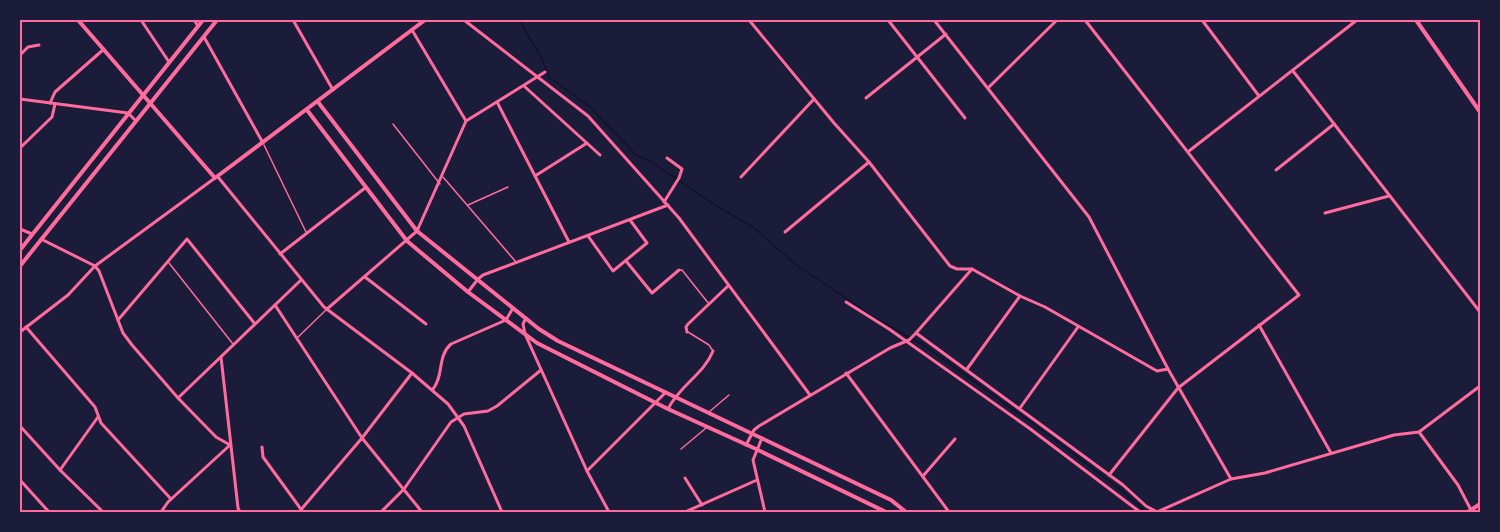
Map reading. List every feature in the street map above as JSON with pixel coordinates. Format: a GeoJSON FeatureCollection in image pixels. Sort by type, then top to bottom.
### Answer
{"type":"FeatureCollection","features":[{"type":"Feature","properties":{"kind":"main road"},"geometry":{"type":"LineString","coordinates":[[78,20],[217,178],[425,20]]}},
{"type":"Feature","properties":{"kind":"main road"},"geometry":{"type":"LineString","coordinates":[[20,250],[203,20]]}},
{"type":"Feature","properties":{"kind":"main road"},"geometry":{"type":"LineString","coordinates":[[20,266],[217,20]]}},
{"type":"Feature","properties":{"kind":"main road"},"geometry":{"type":"LineString","coordinates":[[1416,20],[1480,112]]}},
{"type":"Feature","properties":{"kind":"main road"},"geometry":{"type":"LineString","coordinates":[[318,102],[417,231],[539,329],[558,341],[891,500],[906,513]]}},
{"type":"Feature","properties":{"kind":"main road"},"geometry":{"type":"LineString","coordinates":[[307,110],[407,241],[468,292],[537,343],[668,409],[886,513]]}},
{"type":"Feature","properties":{"kind":"main road"},"geometry":{"type":"LineString","coordinates":[[1469,512],[1480,504]]}},
{"type":"Feature","properties":{"kind":"street"},"geometry":{"type":"LineString","coordinates":[[141,20],[169,62]]}},
{"type":"Feature","properties":{"kind":"street"},"geometry":{"type":"LineString","coordinates":[[194,20],[198,26]]}},
{"type":"Feature","properties":{"kind":"street"},"geometry":{"type":"LineString","coordinates":[[294,20],[333,90]]}},
{"type":"Feature","properties":{"kind":"street"},"geometry":{"type":"LineString","coordinates":[[464,20],[588,116],[679,218],[810,395]]}},
{"type":"Feature","properties":{"kind":"street"},"geometry":{"type":"LineString","coordinates":[[749,20],[869,162],[950,266],[957,269],[972,269],[1045,307],[1157,371],[1168,369]]}},
{"type":"Feature","properties":{"kind":"street"},"geometry":{"type":"LineString","coordinates":[[888,20],[965,118]]}},
{"type":"Feature","properties":{"kind":"street"},"geometry":{"type":"LineString","coordinates":[[934,20],[1089,217],[1178,388],[1231,479]]}},
{"type":"Feature","properties":{"kind":"street"},"geometry":{"type":"LineString","coordinates":[[988,89],[1057,20]]}},
{"type":"Feature","properties":{"kind":"street"},"geometry":{"type":"LineString","coordinates":[[1085,20],[1299,295],[1178,388],[1109,475]]}},
{"type":"Feature","properties":{"kind":"street"},"geometry":{"type":"LineString","coordinates":[[1202,20],[1259,96]]}},
{"type":"Feature","properties":{"kind":"street"},"geometry":{"type":"LineString","coordinates":[[1189,151],[1357,20]]}},
{"type":"Feature","properties":{"kind":"street"},"geometry":{"type":"LineString","coordinates":[[412,29],[466,121]]}},
{"type":"Feature","properties":{"kind":"street"},"geometry":{"type":"LineString","coordinates":[[866,98],[946,34]]}},
{"type":"Feature","properties":{"kind":"street"},"geometry":{"type":"LineString","coordinates":[[204,36],[263,143]]}},
{"type":"Feature","properties":{"kind":"street"},"geometry":{"type":"LineString","coordinates":[[20,55],[28,47],[39,45]]}},
{"type":"Feature","properties":{"kind":"street"},"geometry":{"type":"LineString","coordinates":[[50,103],[55,92],[104,50]]}},
{"type":"Feature","properties":{"kind":"street"},"geometry":{"type":"LineString","coordinates":[[1293,71],[1480,312]]}},
{"type":"Feature","properties":{"kind":"street"},"geometry":{"type":"LineString","coordinates":[[327,309],[417,231],[440,184],[466,121],[545,72]]}},
{"type":"Feature","properties":{"kind":"street"},"geometry":{"type":"LineString","coordinates":[[524,85],[600,155]]}},
{"type":"Feature","properties":{"kind":"street"},"geometry":{"type":"LineString","coordinates":[[20,99],[128,113],[136,121]]}},
{"type":"Feature","properties":{"kind":"street"},"geometry":{"type":"LineString","coordinates":[[741,177],[814,99]]}},
{"type":"Feature","properties":{"kind":"street"},"geometry":{"type":"LineString","coordinates":[[497,102],[569,242]]}},
{"type":"Feature","properties":{"kind":"street"},"geometry":{"type":"LineString","coordinates":[[20,148],[52,117],[56,104]]}},
{"type":"Feature","properties":{"kind":"street"},"geometry":{"type":"LineString","coordinates":[[1276,170],[1334,124]]}},
{"type":"Feature","properties":{"kind":"street"},"geometry":{"type":"LineString","coordinates":[[535,176],[587,143]]}},
{"type":"Feature","properties":{"kind":"street"},"geometry":{"type":"LineString","coordinates":[[664,202],[682,169],[667,158]]}},
{"type":"Feature","properties":{"kind":"street"},"geometry":{"type":"LineString","coordinates":[[785,232],[869,162]]}},
{"type":"Feature","properties":{"kind":"street"},"geometry":{"type":"LineString","coordinates":[[20,332],[68,295],[95,266],[217,178],[327,309],[433,389],[448,404],[464,426],[502,513]]}},
{"type":"Feature","properties":{"kind":"street"},"geometry":{"type":"LineString","coordinates":[[280,254],[365,188]]}},
{"type":"Feature","properties":{"kind":"street"},"geometry":{"type":"LineString","coordinates":[[1325,213],[1389,196]]}},
{"type":"Feature","properties":{"kind":"street"},"geometry":{"type":"LineString","coordinates":[[468,292],[478,279],[516,262],[668,206]]}},
{"type":"Feature","properties":{"kind":"street"},"geometry":{"type":"LineString","coordinates":[[588,236],[613,271],[647,243],[630,220]]}},
{"type":"Feature","properties":{"kind":"street"},"geometry":{"type":"LineString","coordinates":[[20,229],[32,234]]}},
{"type":"Feature","properties":{"kind":"street"},"geometry":{"type":"LineString","coordinates":[[118,320],[187,238],[255,324]]}},
{"type":"Feature","properties":{"kind":"street"},"geometry":{"type":"LineString","coordinates":[[41,239],[95,266],[123,333],[132,345],[216,437],[230,445]]}},
{"type":"Feature","properties":{"kind":"street"},"geometry":{"type":"LineString","coordinates":[[626,261],[652,293],[679,270]]}},
{"type":"Feature","properties":{"kind":"street"},"geometry":{"type":"LineString","coordinates":[[746,445],[754,430],[846,373],[890,348],[908,341],[972,269]]}},
{"type":"Feature","properties":{"kind":"street"},"geometry":{"type":"LineString","coordinates":[[365,277],[426,324]]}},
{"type":"Feature","properties":{"kind":"street"},"geometry":{"type":"LineString","coordinates":[[178,398],[301,280]]}},
{"type":"Feature","properties":{"kind":"street"},"geometry":{"type":"LineString","coordinates":[[687,332],[688,324],[728,286]]}},
{"type":"Feature","properties":{"kind":"street"},"geometry":{"type":"LineString","coordinates":[[967,369],[1020,296]]}},
{"type":"Feature","properties":{"kind":"street"},"geometry":{"type":"LineString","coordinates":[[846,302],[908,341],[1029,428],[1140,513]]}},
{"type":"Feature","properties":{"kind":"street"},"geometry":{"type":"LineString","coordinates":[[275,305],[362,438],[422,513]]}},
{"type":"Feature","properties":{"kind":"street"},"geometry":{"type":"LineString","coordinates":[[433,389],[438,383],[446,349],[451,344],[506,320],[513,308]]}},
{"type":"Feature","properties":{"kind":"street"},"geometry":{"type":"LineString","coordinates":[[526,318],[523,324],[525,334],[587,471],[609,513]]}},
{"type":"Feature","properties":{"kind":"street"},"geometry":{"type":"LineString","coordinates":[[1259,325],[1331,453]]}},
{"type":"Feature","properties":{"kind":"street"},"geometry":{"type":"LineString","coordinates":[[26,327],[94,407],[101,423],[171,499]]}},
{"type":"Feature","properties":{"kind":"street"},"geometry":{"type":"LineString","coordinates":[[1020,408],[1078,327]]}},
{"type":"Feature","properties":{"kind":"street"},"geometry":{"type":"LineString","coordinates":[[915,335],[967,369],[1157,513],[1231,479],[1265,472],[1394,435],[1419,432],[1480,386]]}},
{"type":"Feature","properties":{"kind":"street"},"geometry":{"type":"LineString","coordinates":[[668,409],[674,397],[709,361],[713,351]]}},
{"type":"Feature","properties":{"kind":"street"},"geometry":{"type":"LineString","coordinates":[[221,357],[240,513]]}},
{"type":"Feature","properties":{"kind":"street"},"geometry":{"type":"LineString","coordinates":[[381,513],[404,489],[451,422],[464,414],[488,411],[497,406],[541,370]]}},
{"type":"Feature","properties":{"kind":"street"},"geometry":{"type":"LineString","coordinates":[[262,447],[262,457],[301,512],[412,373]]}},
{"type":"Feature","properties":{"kind":"street"},"geometry":{"type":"LineString","coordinates":[[846,373],[950,513]]}},
{"type":"Feature","properties":{"kind":"street"},"geometry":{"type":"LineString","coordinates":[[587,471],[666,392]]}},
{"type":"Feature","properties":{"kind":"street"},"geometry":{"type":"LineString","coordinates":[[60,470],[98,417]]}},
{"type":"Feature","properties":{"kind":"street"},"geometry":{"type":"LineString","coordinates":[[20,426],[103,512]]}},
{"type":"Feature","properties":{"kind":"street"},"geometry":{"type":"LineString","coordinates":[[1419,432],[1458,484],[1469,512]]}},
{"type":"Feature","properties":{"kind":"street"},"geometry":{"type":"LineString","coordinates":[[762,438],[753,459],[765,513]]}},
{"type":"Feature","properties":{"kind":"street"},"geometry":{"type":"LineString","coordinates":[[922,476],[955,439]]}},
{"type":"Feature","properties":{"kind":"street"},"geometry":{"type":"LineString","coordinates":[[161,513],[171,499],[230,445]]}},
{"type":"Feature","properties":{"kind":"street"},"geometry":{"type":"LineString","coordinates":[[685,478],[702,505]]}},
{"type":"Feature","properties":{"kind":"street"},"geometry":{"type":"LineString","coordinates":[[20,480],[49,513]]}},
{"type":"Feature","properties":{"kind":"street"},"geometry":{"type":"LineString","coordinates":[[686,513],[757,480]]}},
{"type":"Feature","properties":{"kind":"street"},"geometry":{"type":"LineString","coordinates":[[925,513],[940,513]]}},
{"type":"Feature","properties":{"kind":"lane"},"geometry":{"type":"LineString","coordinates":[[393,124],[440,184]]}},
{"type":"Feature","properties":{"kind":"lane"},"geometry":{"type":"LineString","coordinates":[[263,143],[306,233]]}},
{"type":"Feature","properties":{"kind":"lane"},"geometry":{"type":"LineString","coordinates":[[442,176],[516,262]]}},
{"type":"Feature","properties":{"kind":"lane"},"geometry":{"type":"LineString","coordinates":[[468,205],[508,187]]}},
{"type":"Feature","properties":{"kind":"lane"},"geometry":{"type":"LineString","coordinates":[[168,261],[233,345]]}},
{"type":"Feature","properties":{"kind":"lane"},"geometry":{"type":"LineString","coordinates":[[679,270],[682,270],[709,304]]}},
{"type":"Feature","properties":{"kind":"lane"},"geometry":{"type":"LineString","coordinates":[[296,338],[327,309]]}},
{"type":"Feature","properties":{"kind":"lane"},"geometry":{"type":"LineString","coordinates":[[687,332],[709,345],[713,351]]}},
{"type":"Feature","properties":{"kind":"lane"},"geometry":{"type":"LineString","coordinates":[[708,413],[729,395]]}},
{"type":"Feature","properties":{"kind":"lane"},"geometry":{"type":"LineString","coordinates":[[681,449],[707,427]]}},
{"type":"Feature","properties":{"kind":"waterway"},"geometry":{"type":"LineString","coordinates":[[519,20],[541,57],[549,77],[590,107],[636,155],[652,162],[710,202],[753,227],[795,264],[877,319],[925,346],[1050,436],[1145,511]]}},
{"type":"Feature","properties":{"kind":"waterway"},"geometry":{"type":"LineString","coordinates":[[1476,512],[1480,510]]}}]}
